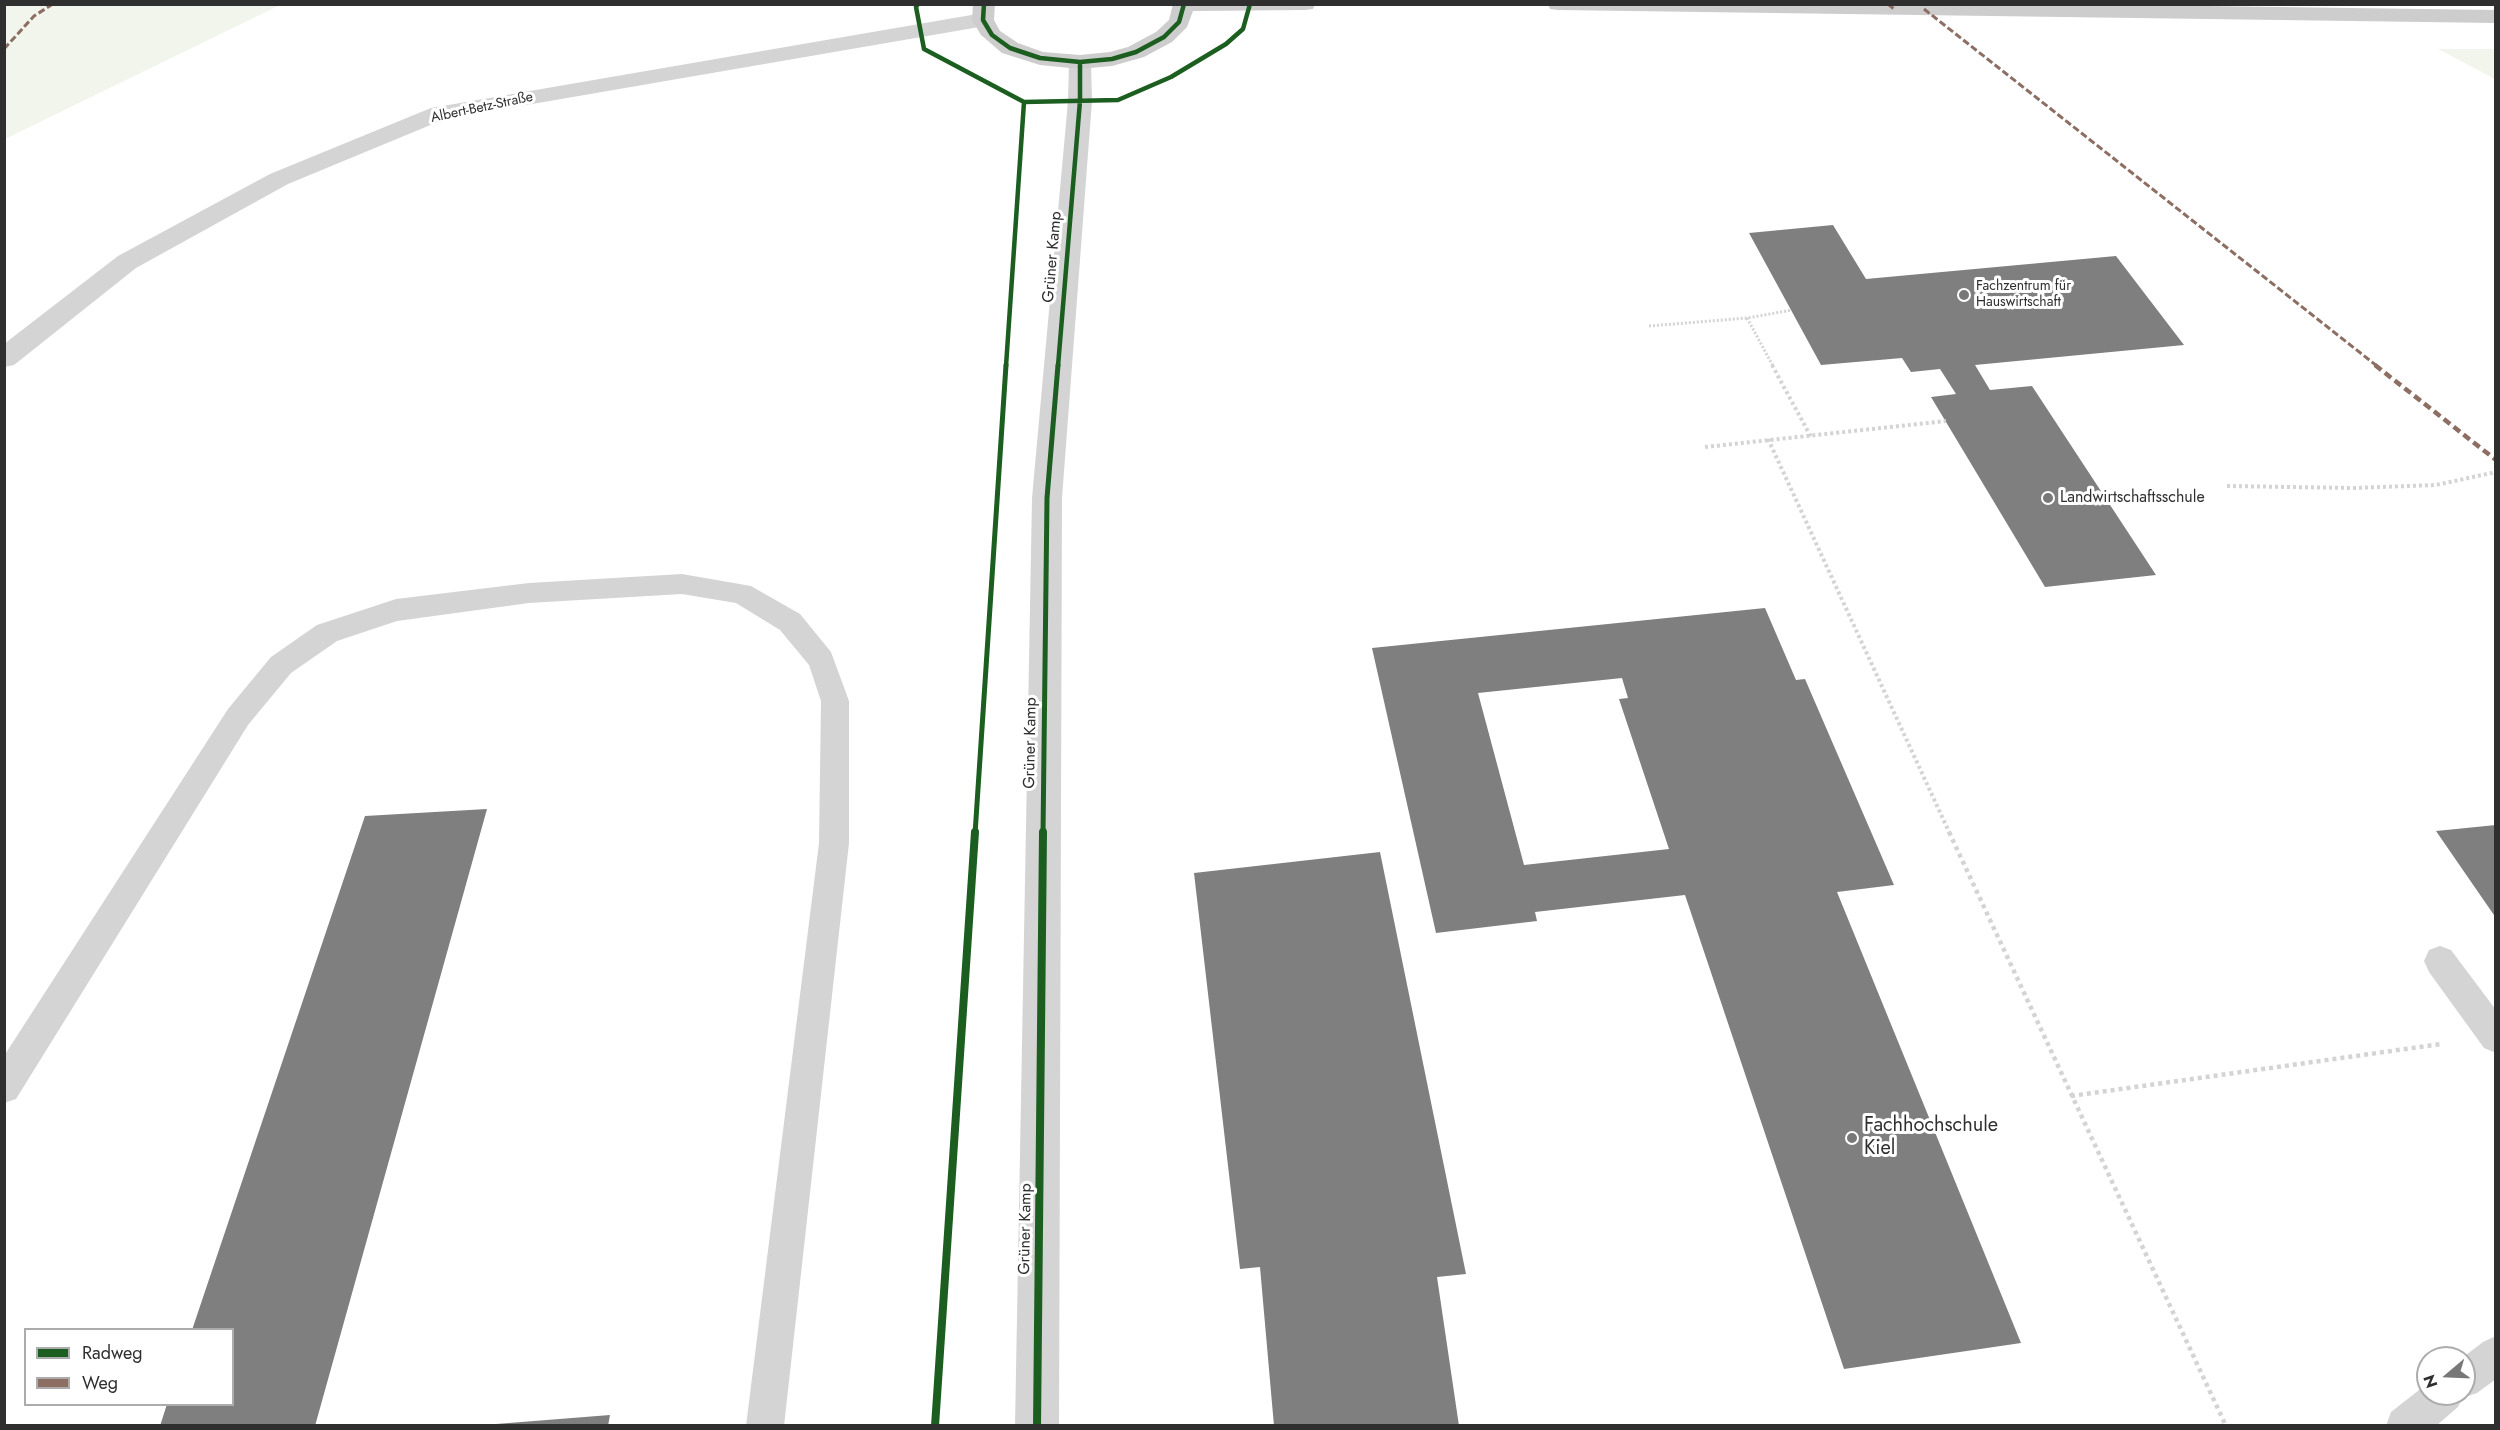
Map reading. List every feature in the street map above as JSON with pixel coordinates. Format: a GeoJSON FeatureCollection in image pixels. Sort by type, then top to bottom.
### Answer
{"type":"FeatureCollection","features":[{"type":"Feature","properties":{"kind":"main road"},"geometry":{"type":"LineString","coordinates":[[984,12],[992,34],[1010,48],[1040,58],[1080,62],[1112,59],[1136,52],[1164,37],[1179,22],[1184,5],[1305,4]]}},
{"type":"Feature","properties":{"kind":"main road"},"geometry":{"type":"LineString","coordinates":[[1558,4],[2496,17]]}},
{"type":"Feature","properties":{"kind":"street","name":"Albert-Betz-Straße"},"geometry":{"type":"LineString","coordinates":[[4,358],[127,262],[279,180],[439,113],[984,12]]}},
{"type":"Feature","properties":{"kind":"street","name":"Grüner Kamp"},"geometry":{"type":"LineString","coordinates":[[1037,1425],[1047,498],[1080,100],[1080,62]]}},
{"type":"Feature","properties":{"kind":"lane"},"geometry":{"type":"LineString","coordinates":[[4,1087],[238,717],[281,664],[327,633],[396,610],[529,593],[682,584],[742,593],[790,622],[820,660],[835,701],[834,843],[765,1425]]}},
{"type":"Feature","properties":{"kind":"lane"},"geometry":{"type":"LineString","coordinates":[[2440,961],[2495,1037]]}},
{"type":"Feature","properties":{"kind":"lane"},"geometry":{"type":"LineString","coordinates":[[2476,1371],[2496,1355]]}},
{"type":"Feature","properties":{"kind":"lane"},"geometry":{"type":"LineString","coordinates":[[2405,1425],[2430,1406]]}},
{"type":"Feature","properties":{"kind":"path"},"geometry":{"type":"LineString","coordinates":[[1649,326],[1747,318],[1792,310]]}},
{"type":"Feature","properties":{"kind":"path"},"geometry":{"type":"LineString","coordinates":[[1747,318],[1811,437]]}},
{"type":"Feature","properties":{"kind":"path"},"geometry":{"type":"LineString","coordinates":[[1705,447],[1946,421]]}},
{"type":"Feature","properties":{"kind":"path"},"geometry":{"type":"LineString","coordinates":[[1768,439],[2071,1096],[2226,1425]]}},
{"type":"Feature","properties":{"kind":"path"},"geometry":{"type":"LineString","coordinates":[[2227,486],[2353,488],[2436,485],[2496,472]]}},
{"type":"Feature","properties":{"kind":"path"},"geometry":{"type":"LineString","coordinates":[[2071,1096],[2495,1037]]}},
{"type":"Feature","properties":{"kind":"shaded area"},"geometry":{"type":"Polygon","coordinates":[[[5,4],[280,5],[5,139],[5,4]]]}},
{"type":"Feature","properties":{"kind":"shaded area"},"geometry":{"type":"Polygon","coordinates":[[[2438,49],[2495,49],[2495,79],[2438,49]]]}},
{"type":"Feature","properties":{"kind":"building","name":"Fachzentrum für Hauswirtschaft"},"geometry":{"type":"Polygon","coordinates":[[[1833,225],[1866,279],[2116,256],[2184,345],[1975,365],[1990,390],[2032,386],[2156,575],[2045,587],[1931,397],[1956,394],[1940,369],[1911,372],[1902,358],[1821,365],[1749,233],[1833,225]]]}},
{"type":"Feature","properties":{"kind":"building","name":"Fachhochschule Kiel"},"geometry":{"type":"Polygon","coordinates":[[[1765,608],[1796,680],[1805,679],[1894,885],[1837,892],[2021,1343],[1844,1369],[1685,895],[1535,912],[1537,921],[1436,933],[1372,648],[1765,608]],[[1622,678],[1478,693],[1524,865],[1669,849],[1619,699],[1628,698],[1622,678]]]}},
{"type":"Feature","properties":{"kind":"building"},"geometry":{"type":"Polygon","coordinates":[[[487,809],[315,1426],[160,1426],[166,1406],[234,1406],[234,1328],[193,1328],[365,816],[487,809]]]}},
{"type":"Feature","properties":{"kind":"building"},"geometry":{"type":"Polygon","coordinates":[[[2496,825],[2496,918],[2436,831],[2496,825]]]}},
{"type":"Feature","properties":{"kind":"building"},"geometry":{"type":"Polygon","coordinates":[[[1380,852],[1466,1274],[1437,1277],[1459,1426],[1274,1426],[1260,1267],[1240,1269],[1194,873],[1380,852]]]}},
{"type":"Feature","properties":{"kind":"building"},"geometry":{"type":"Polygon","coordinates":[[[610,1415],[608,1426],[496,1426],[496,1424],[610,1415]]]}},
{"type":"Feature","properties":{"kind":"marked path"},"geometry":{"type":"LineString","coordinates":[[4,49],[34,16],[53,4]]}},
{"type":"Feature","properties":{"kind":"marked path"},"geometry":{"type":"LineString","coordinates":[[1888,4],[1894,9]]}},
{"type":"Feature","properties":{"kind":"marked path"},"geometry":{"type":"LineString","coordinates":[[1924,9],[2496,460]]}},
{"type":"Feature","properties":{"kind":"cycle path"},"geometry":{"type":"LineString","coordinates":[[918,4],[916,7],[924,49],[1024,102],[1118,100],[1171,77],[1226,44],[1243,29],[1250,4]]}},
{"type":"Feature","properties":{"kind":"cycle path"},"geometry":{"type":"LineString","coordinates":[[984,4],[983,20],[992,35],[1010,48],[1040,58],[1080,62],[1112,59],[1136,52],[1164,37],[1179,22],[1184,4]]}},
{"type":"Feature","properties":{"kind":"cycle path"},"geometry":{"type":"LineString","coordinates":[[1037,1426],[1047,498],[1080,101],[1080,62]]}},
{"type":"Feature","properties":{"kind":"cycle path"},"geometry":{"type":"LineString","coordinates":[[935,1426],[1024,102]]}},
{"type":"Feature","properties":{"kind":"place","name":"Fachzentrum für Hauswirtschaft"},"geometry":{"type":"Point","coordinates":[1964,295]}},
{"type":"Feature","properties":{"kind":"place","name":"Landwirtschaftsschule"},"geometry":{"type":"Point","coordinates":[2048,498]}},
{"type":"Feature","properties":{"kind":"place","name":"Fachhochschule Kiel"},"geometry":{"type":"Point","coordinates":[1852,1138]}}]}
